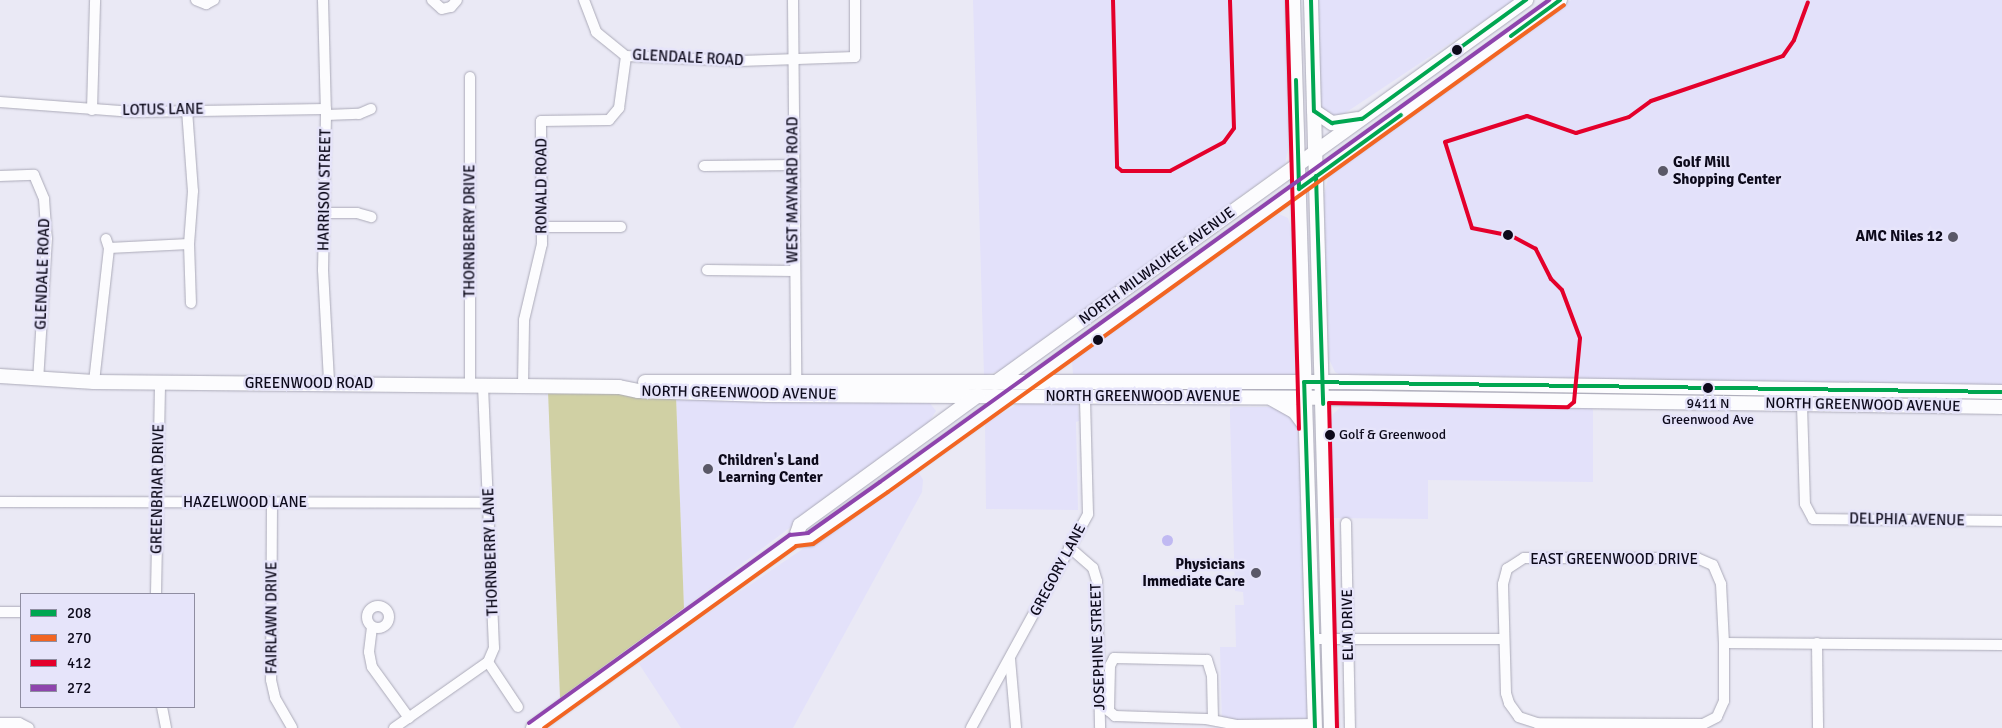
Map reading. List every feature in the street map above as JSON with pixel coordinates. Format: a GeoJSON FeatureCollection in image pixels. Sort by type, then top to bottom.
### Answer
{"type":"FeatureCollection","features":[{"type":"Feature","properties":{"kind":"main road"},"geometry":{"type":"LineString","coordinates":[[1293,0],[1315,726]]}},
{"type":"Feature","properties":{"kind":"main road"},"geometry":{"type":"LineString","coordinates":[[1311,0],[1331,728]]}},
{"type":"Feature","properties":{"kind":"main road","name":"NORTH MILWAUKEE AVENUE"},"geometry":{"type":"LineString","coordinates":[[533,728],[795,539],[800,525],[1526,0]]}},
{"type":"Feature","properties":{"kind":"main road","name":"NORTH MILWAUKEE AVENUE"},"geometry":{"type":"LineString","coordinates":[[795,539],[810,539],[1560,0]]}},
{"type":"Feature","properties":{"kind":"main road"},"geometry":{"type":"LineString","coordinates":[[1314,111],[1332,123],[1362,119]]}},
{"type":"Feature","properties":{"kind":"main road"},"geometry":{"type":"LineString","coordinates":[[1322,354],[1328,367],[1346,382]]}},
{"type":"Feature","properties":{"kind":"main road"},"geometry":{"type":"LineString","coordinates":[[1064,358],[1068,377],[1080,382]]}},
{"type":"Feature","properties":{"kind":"main road","name":"GREENWOOD ROAD"},"geometry":{"type":"LineString","coordinates":[[0,376],[38,380],[94,382],[619,387]]}},
{"type":"Feature","properties":{"kind":"main road","name":"NORTH GREENWOOD AVENUE"},"geometry":{"type":"LineString","coordinates":[[619,387],[638,382],[796,380],[1346,382],[2002,392]]}},
{"type":"Feature","properties":{"kind":"main road","name":"NORTH GREENWOOD AVENUE"},"geometry":{"type":"LineString","coordinates":[[619,387],[638,392],[1010,397],[1323,397],[2002,407]]}},
{"type":"Feature","properties":{"kind":"main road"},"geometry":{"type":"LineString","coordinates":[[925,396],[940,405],[942,421]]}},
{"type":"Feature","properties":{"kind":"main road"},"geometry":{"type":"LineString","coordinates":[[1269,397],[1295,412],[1305,426]]}},
{"type":"Feature","properties":{"kind":"main road"},"geometry":{"type":"LineString","coordinates":[[1324,446],[1335,408],[1346,400],[1368,398]]}},
{"type":"Feature","properties":{"kind":"street"},"geometry":{"type":"LineString","coordinates":[[92,110],[95,0]]}},
{"type":"Feature","properties":{"kind":"street"},"geometry":{"type":"LineString","coordinates":[[196,0],[206,4],[214,0]]}},
{"type":"Feature","properties":{"kind":"street","name":"HARRISON STREET"},"geometry":{"type":"LineString","coordinates":[[323,0],[326,112],[323,270],[329,380]]}},
{"type":"Feature","properties":{"kind":"street"},"geometry":{"type":"LineString","coordinates":[[432,0],[438,8],[447,9],[457,0]]}},
{"type":"Feature","properties":{"kind":"street","name":"GLENDALE ROAD"},"geometry":{"type":"LineString","coordinates":[[584,0],[596,32],[626,56],[740,61],[855,57],[855,0]]}},
{"type":"Feature","properties":{"kind":"street","name":"WEST MAYNARD ROAD"},"geometry":{"type":"LineString","coordinates":[[793,0],[796,380]]}},
{"type":"Feature","properties":{"kind":"street","name":"RONALD ROAD"},"geometry":{"type":"LineString","coordinates":[[523,386],[524,320],[542,244],[542,121],[609,120],[620,108],[626,56]]}},
{"type":"Feature","properties":{"kind":"street","name":"THORNBERRY DRIVE"},"geometry":{"type":"LineString","coordinates":[[470,77],[477,386]]}},
{"type":"Feature","properties":{"kind":"street","name":"LOTUS LANE"},"geometry":{"type":"LineString","coordinates":[[0,102],[92,110],[326,112],[359,114],[371,109]]}},
{"type":"Feature","properties":{"kind":"street"},"geometry":{"type":"LineString","coordinates":[[188,110],[193,191],[189,244],[191,303]]}},
{"type":"Feature","properties":{"kind":"street"},"geometry":{"type":"LineString","coordinates":[[704,166],[794,165]]}},
{"type":"Feature","properties":{"kind":"street","name":"GLENDALE ROAD"},"geometry":{"type":"LineString","coordinates":[[0,176],[34,175],[44,199],[47,238],[38,380]]}},
{"type":"Feature","properties":{"kind":"street"},"geometry":{"type":"LineString","coordinates":[[325,214],[357,213],[371,217]]}},
{"type":"Feature","properties":{"kind":"street"},"geometry":{"type":"LineString","coordinates":[[542,227],[621,227]]}},
{"type":"Feature","properties":{"kind":"street"},"geometry":{"type":"LineString","coordinates":[[94,382],[107,244],[189,244]]}},
{"type":"Feature","properties":{"kind":"street"},"geometry":{"type":"LineString","coordinates":[[706,270],[794,271]]}},
{"type":"Feature","properties":{"kind":"street","name":"GREENBRIAR DRIVE"},"geometry":{"type":"LineString","coordinates":[[156,593],[160,383]]}},
{"type":"Feature","properties":{"kind":"street","name":"THORNBERRY LANE"},"geometry":{"type":"LineString","coordinates":[[477,386],[489,503],[494,648],[488,662]]}},
{"type":"Feature","properties":{"kind":"street","name":"GREGORY LANE"},"geometry":{"type":"LineString","coordinates":[[971,728],[1088,514],[1085,397]]}},
{"type":"Feature","properties":{"kind":"street","name":"DELPHIA AVENUE"},"geometry":{"type":"LineString","coordinates":[[1802,405],[1805,504],[1813,519],[2002,521]]}},
{"type":"Feature","properties":{"kind":"street","name":"HAZELWOOD LANE"},"geometry":{"type":"LineString","coordinates":[[0,502],[489,503]]}},
{"type":"Feature","properties":{"kind":"street","name":"FAIRLAWN DRIVE"},"geometry":{"type":"LineString","coordinates":[[272,503],[271,680],[275,698],[292,728]]}},
{"type":"Feature","properties":{"kind":"street","name":"ELM DRIVE"},"geometry":{"type":"LineString","coordinates":[[1346,523],[1350,728]]}},
{"type":"Feature","properties":{"kind":"street","name":"JOSEPHINE STREET"},"geometry":{"type":"LineString","coordinates":[[1069,548],[1093,568],[1097,580],[1100,728]]}},
{"type":"Feature","properties":{"kind":"street","name":"EAST GREENWOOD DRIVE"},"geometry":{"type":"LineString","coordinates":[[1504,639],[1504,576],[1517,561],[1533,558],[1697,558],[1713,565],[1718,572],[1724,643]]}},
{"type":"Feature","properties":{"kind":"street"},"geometry":{"type":"LineString","coordinates":[[0,612],[20,612]]}},
{"type":"Feature","properties":{"kind":"street"},"geometry":{"type":"LineString","coordinates":[[372,626],[369,652],[372,667],[409,718]]}},
{"type":"Feature","properties":{"kind":"street"},"geometry":{"type":"LineString","coordinates":[[1311,639],[1504,639],[1509,703],[1519,717],[1536,723],[1710,722],[1718,718],[1724,701],[1724,643],[2002,644]]}},
{"type":"Feature","properties":{"kind":"street"},"geometry":{"type":"LineString","coordinates":[[1817,643],[1818,728]]}},
{"type":"Feature","properties":{"kind":"street"},"geometry":{"type":"LineString","coordinates":[[1010,658],[1016,728]]}},
{"type":"Feature","properties":{"kind":"street"},"geometry":{"type":"LineString","coordinates":[[1213,720],[1212,676],[1207,660],[1114,658],[1110,666],[1110,710],[1115,716],[1213,720],[1236,725],[1315,726]]}},
{"type":"Feature","properties":{"kind":"street"},"geometry":{"type":"LineString","coordinates":[[394,728],[488,662],[518,707]]}},
{"type":"Feature","properties":{"kind":"street"},"geometry":{"type":"LineString","coordinates":[[162,708],[166,728]]}},
{"type":"Feature","properties":{"kind":"street"},"geometry":{"type":"LineString","coordinates":[[0,723],[19,723],[29,728]]}},
{"type":"Feature","properties":{"kind":"shaded area"},"geometry":{"type":"Polygon","coordinates":[[[973,0],[1287,0],[1290,140],[1285,164],[1001,370],[984,376],[973,0]]]}},
{"type":"Feature","properties":{"kind":"shaded area"},"geometry":{"type":"Polygon","coordinates":[[[1318,0],[1515,0],[1336,119],[1323,110],[1321,102],[1318,0]]]}},
{"type":"Feature","properties":{"kind":"shaded area","name":"Golf Mill Shopping Center"},"geometry":{"type":"Polygon","coordinates":[[[1571,0],[2002,0],[2002,387],[1344,377],[1335,372],[1329,359],[1324,195],[1329,175],[1571,0]]]}},
{"type":"Feature","properties":{"kind":"shaded area"},"geometry":{"type":"Polygon","coordinates":[[[1279,214],[1288,218],[1292,231],[1295,376],[1073,374],[1072,362],[1096,342],[1279,214]]]}},
{"type":"Feature","properties":{"kind":"shaded area"},"geometry":{"type":"Polygon","coordinates":[[[676,396],[929,402],[936,411],[929,422],[684,608],[676,396]]]}},
{"type":"Feature","properties":{"kind":"shaded area"},"geometry":{"type":"Polygon","coordinates":[[[1020,403],[1078,403],[1079,421],[1076,422],[1078,510],[986,509],[985,423],[1020,403]]]}},
{"type":"Feature","properties":{"kind":"shaded area"},"geometry":{"type":"Polygon","coordinates":[[[1343,405],[1593,406],[1593,482],[1428,480],[1428,519],[1333,518],[1331,423],[1333,414],[1343,405]]]}},
{"type":"Feature","properties":{"kind":"shaded area"},"geometry":{"type":"Polygon","coordinates":[[[1234,407],[1282,407],[1298,425],[1309,728],[1222,728],[1220,647],[1236,647],[1235,605],[1244,605],[1243,592],[1235,591],[1230,417],[1230,409],[1234,407]]]}},
{"type":"Feature","properties":{"kind":"shaded area"},"geometry":{"type":"Polygon","coordinates":[[[918,471],[923,480],[922,492],[793,728],[681,728],[639,664],[717,607],[918,471]]]}},
{"type":"Feature","properties":{"kind":"shaded area"},"geometry":{"type":"Polygon","coordinates":[[[1167,534],[1173,540],[1167,546],[1161,540],[1167,534]]]}},
{"type":"Feature","properties":{"kind":"green space"},"geometry":{"type":"Polygon","coordinates":[[[548,391],[676,396],[684,608],[560,698],[548,391]]]}},
{"type":"Feature","properties":{"kind":"transit line","name":"412"},"geometry":{"type":"LineString","coordinates":[[1113,0],[1117,167],[1122,171],[1170,171],[1224,142],[1234,128],[1230,0]]}},
{"type":"Feature","properties":{"kind":"transit line","name":"412"},"geometry":{"type":"LineString","coordinates":[[1287,0],[1299,429]]}},
{"type":"Feature","properties":{"kind":"transit line","name":"208"},"geometry":{"type":"LineString","coordinates":[[1311,0],[1314,111],[1332,123],[1362,119],[1526,0]]}},
{"type":"Feature","properties":{"kind":"transit line","name":"272"},"geometry":{"type":"LineString","coordinates":[[529,723],[790,535],[808,533],[880,482],[1549,0]]}},
{"type":"Feature","properties":{"kind":"transit line","name":"208"},"geometry":{"type":"LineString","coordinates":[[1511,36],[1560,0]]}},
{"type":"Feature","properties":{"kind":"transit line","name":"412"},"geometry":{"type":"LineString","coordinates":[[1337,728],[1329,403],[1568,407],[1574,402],[1580,338],[1562,290],[1551,279],[1536,249],[1512,236],[1472,228],[1445,142],[1527,116],[1576,133],[1629,117],[1651,101],[1783,56],[1794,40],[1808,2]]}},
{"type":"Feature","properties":{"kind":"transit line","name":"270"},"geometry":{"type":"LineString","coordinates":[[544,728],[796,546],[813,544],[888,492],[1564,5]]}},
{"type":"Feature","properties":{"kind":"transit line","name":"208"},"geometry":{"type":"LineString","coordinates":[[1296,80],[1299,189]]}},
{"type":"Feature","properties":{"kind":"transit line","name":"208"},"geometry":{"type":"LineString","coordinates":[[1299,189],[1401,115]]}},
{"type":"Feature","properties":{"kind":"transit line","name":"208"},"geometry":{"type":"LineString","coordinates":[[1316,176],[1323,404]]}},
{"type":"Feature","properties":{"kind":"transit line","name":"208"},"geometry":{"type":"LineString","coordinates":[[1315,728],[1304,382],[2002,392]]}},
{"type":"Feature","properties":{"kind":"place","name":"Golf Mill Shopping Center"},"geometry":{"type":"Point","coordinates":[1663,171]}},
{"type":"Feature","properties":{"kind":"place","name":"AMC Niles 12"},"geometry":{"type":"Point","coordinates":[1953,237]}},
{"type":"Feature","properties":{"kind":"place","name":"9411 N Greenwood Ave"},"geometry":{"type":"Point","coordinates":[1708,388]}},
{"type":"Feature","properties":{"kind":"place","name":"Golf & Greenwood"},"geometry":{"type":"Point","coordinates":[1330,435]}},
{"type":"Feature","properties":{"kind":"place","name":"Children's Land Learning Center"},"geometry":{"type":"Point","coordinates":[708,469]}},
{"type":"Feature","properties":{"kind":"place","name":"Physicians Immediate Care"},"geometry":{"type":"Point","coordinates":[1256,573]}}]}
